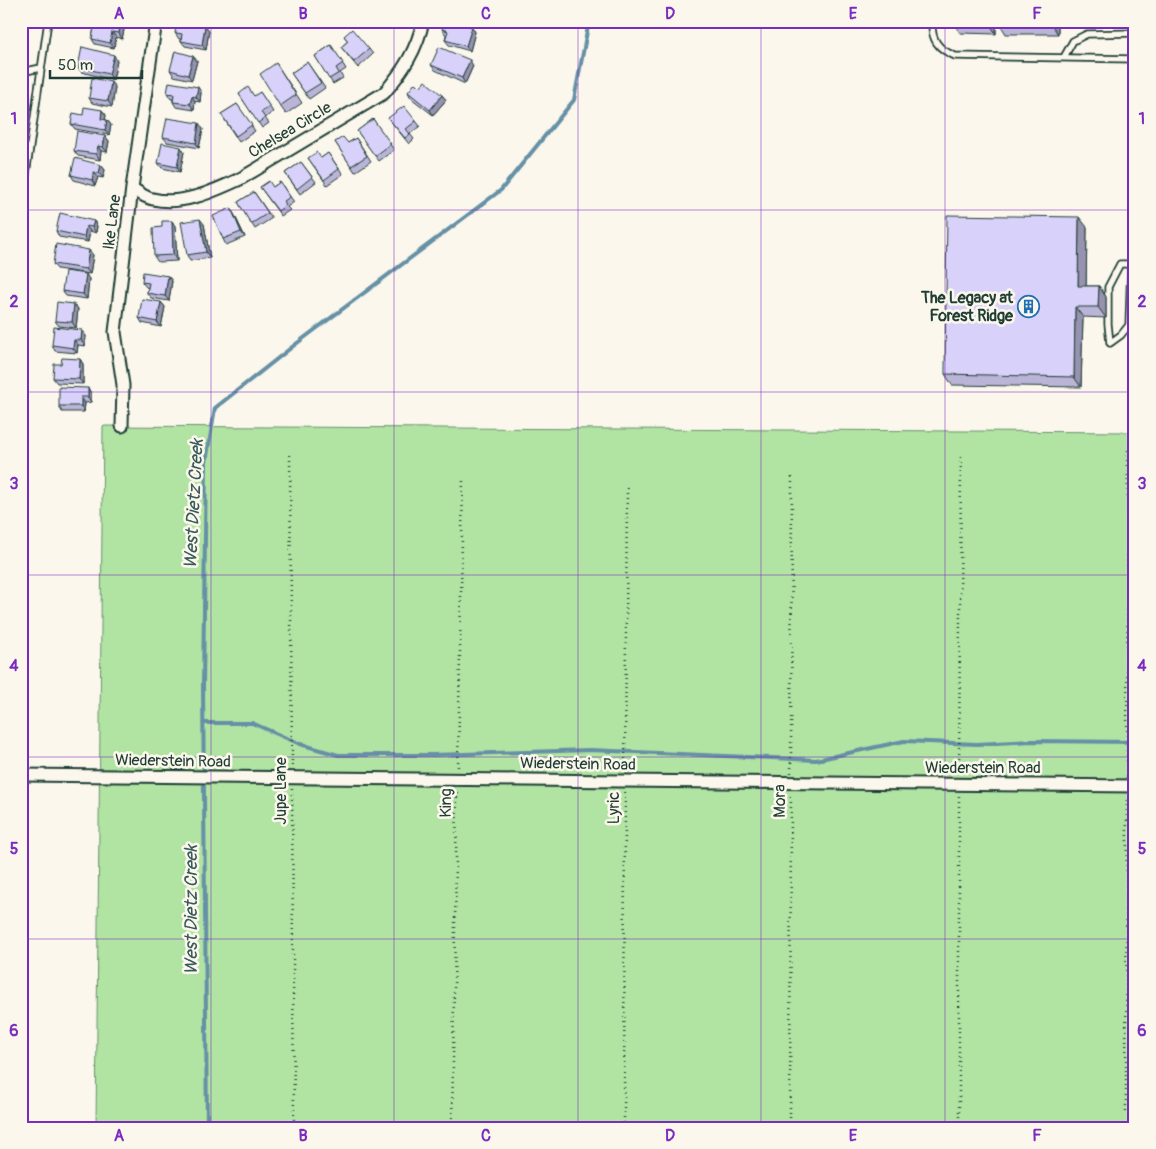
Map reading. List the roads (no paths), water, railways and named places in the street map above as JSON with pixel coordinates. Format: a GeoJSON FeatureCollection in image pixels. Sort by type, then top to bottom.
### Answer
{"type":"FeatureCollection","features":[{"type":"Feature","properties":{"kind":"street","name":"Ike Lane"},"geometry":{"type":"LineString","coordinates":[[122,426],[123,385],[115,332],[132,188],[156,21]]}},
{"type":"Feature","properties":{"kind":"street","name":"Chelsea Circle"},"geometry":{"type":"LineString","coordinates":[[132,188],[152,199],[169,201],[191,198],[219,189],[240,179],[384,93],[401,74],[420,35],[423,21]]}},
{"type":"Feature","properties":{"kind":"street","name":"Wiederstein Road"},"geometry":{"type":"LineString","coordinates":[[21,775],[1135,786]]}},
{"type":"Feature","properties":{"kind":"lane"},"geometry":{"type":"LineString","coordinates":[[21,209],[24,177],[48,21]]}},
{"type":"Feature","properties":{"kind":"lane"},"geometry":{"type":"LineString","coordinates":[[932,21],[931,29],[936,42],[943,51],[955,56],[1135,59]]}},
{"type":"Feature","properties":{"kind":"lane"},"geometry":{"type":"LineString","coordinates":[[1064,57],[1073,41],[1087,34],[1135,33]]}},
{"type":"Feature","properties":{"kind":"lane"},"geometry":{"type":"LineString","coordinates":[[21,72],[41,68]]}},
{"type":"Feature","properties":{"kind":"lane"},"geometry":{"type":"LineString","coordinates":[[1120,264],[1133,264],[1130,325],[1110,343],[1108,287],[1120,264]]}},
{"type":"Feature","properties":{"kind":"waterway","name":"West Dietz Creek"},"geometry":{"type":"LineString","coordinates":[[207,1128],[203,686],[206,462],[215,408],[292,347],[501,190],[574,100],[589,21]]}},
{"type":"Feature","properties":{"kind":"waterway"},"geometry":{"type":"LineString","coordinates":[[203,723],[252,723],[300,744],[338,755],[433,755],[590,750],[816,760],[904,741],[977,744],[1031,741],[1135,742]]}},
{"type":"Feature","properties":{"kind":"place","name":"The Legacy at Forest Ridge"},"geometry":{"type":"Point","coordinates":[1029,307]}}]}
